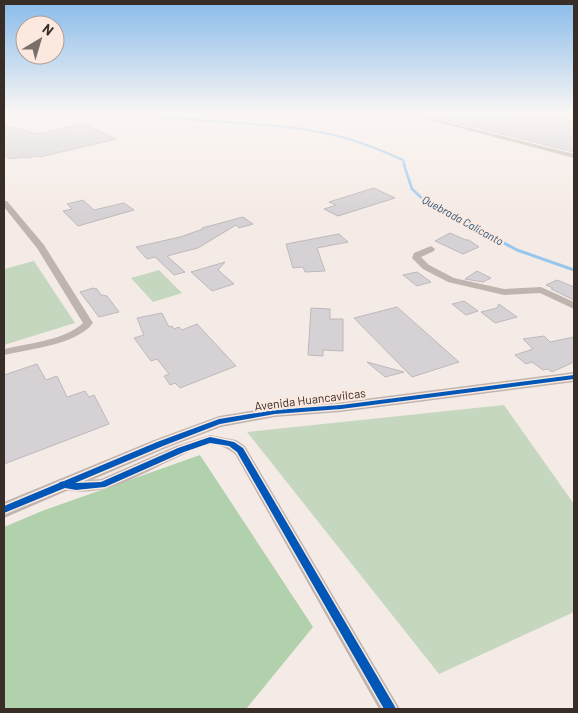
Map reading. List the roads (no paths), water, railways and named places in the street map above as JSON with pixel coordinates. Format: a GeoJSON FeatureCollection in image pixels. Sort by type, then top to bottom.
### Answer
{"type":"FeatureCollection","features":[{"type":"Feature","properties":{"kind":"street"},"geometry":{"type":"LineString","coordinates":[[540,147],[574,156]]}},
{"type":"Feature","properties":{"kind":"street"},"geometry":{"type":"LineString","coordinates":[[4,203],[41,247],[88,323],[85,327],[70,335],[4,352]]}},
{"type":"Feature","properties":{"kind":"street"},"geometry":{"type":"LineString","coordinates":[[431,249],[417,255],[416,258],[426,267],[451,280],[504,292],[541,290],[574,306]]}},
{"type":"Feature","properties":{"kind":"street","name":"Avenida Huancavilcas"},"geometry":{"type":"LineString","coordinates":[[4,510],[160,444],[219,422],[274,412],[341,406],[574,377]]}},
{"type":"Feature","properties":{"kind":"street"},"geometry":{"type":"LineString","coordinates":[[63,484],[76,487],[102,485],[181,450],[210,440],[231,444],[240,450],[390,709]]}},
{"type":"Feature","properties":{"kind":"waterway","name":"Quebrada Calicanto"},"geometry":{"type":"LineString","coordinates":[[374,147],[403,160],[405,166]]}},
{"type":"Feature","properties":{"kind":"waterway","name":"Quebrada Calicanto"},"geometry":{"type":"LineString","coordinates":[[404,165],[412,189],[426,202],[480,230]]}},
{"type":"Feature","properties":{"kind":"waterway","name":"Quebrada Calicanto"},"geometry":{"type":"LineString","coordinates":[[478,229],[517,250],[574,270]]}}]}
